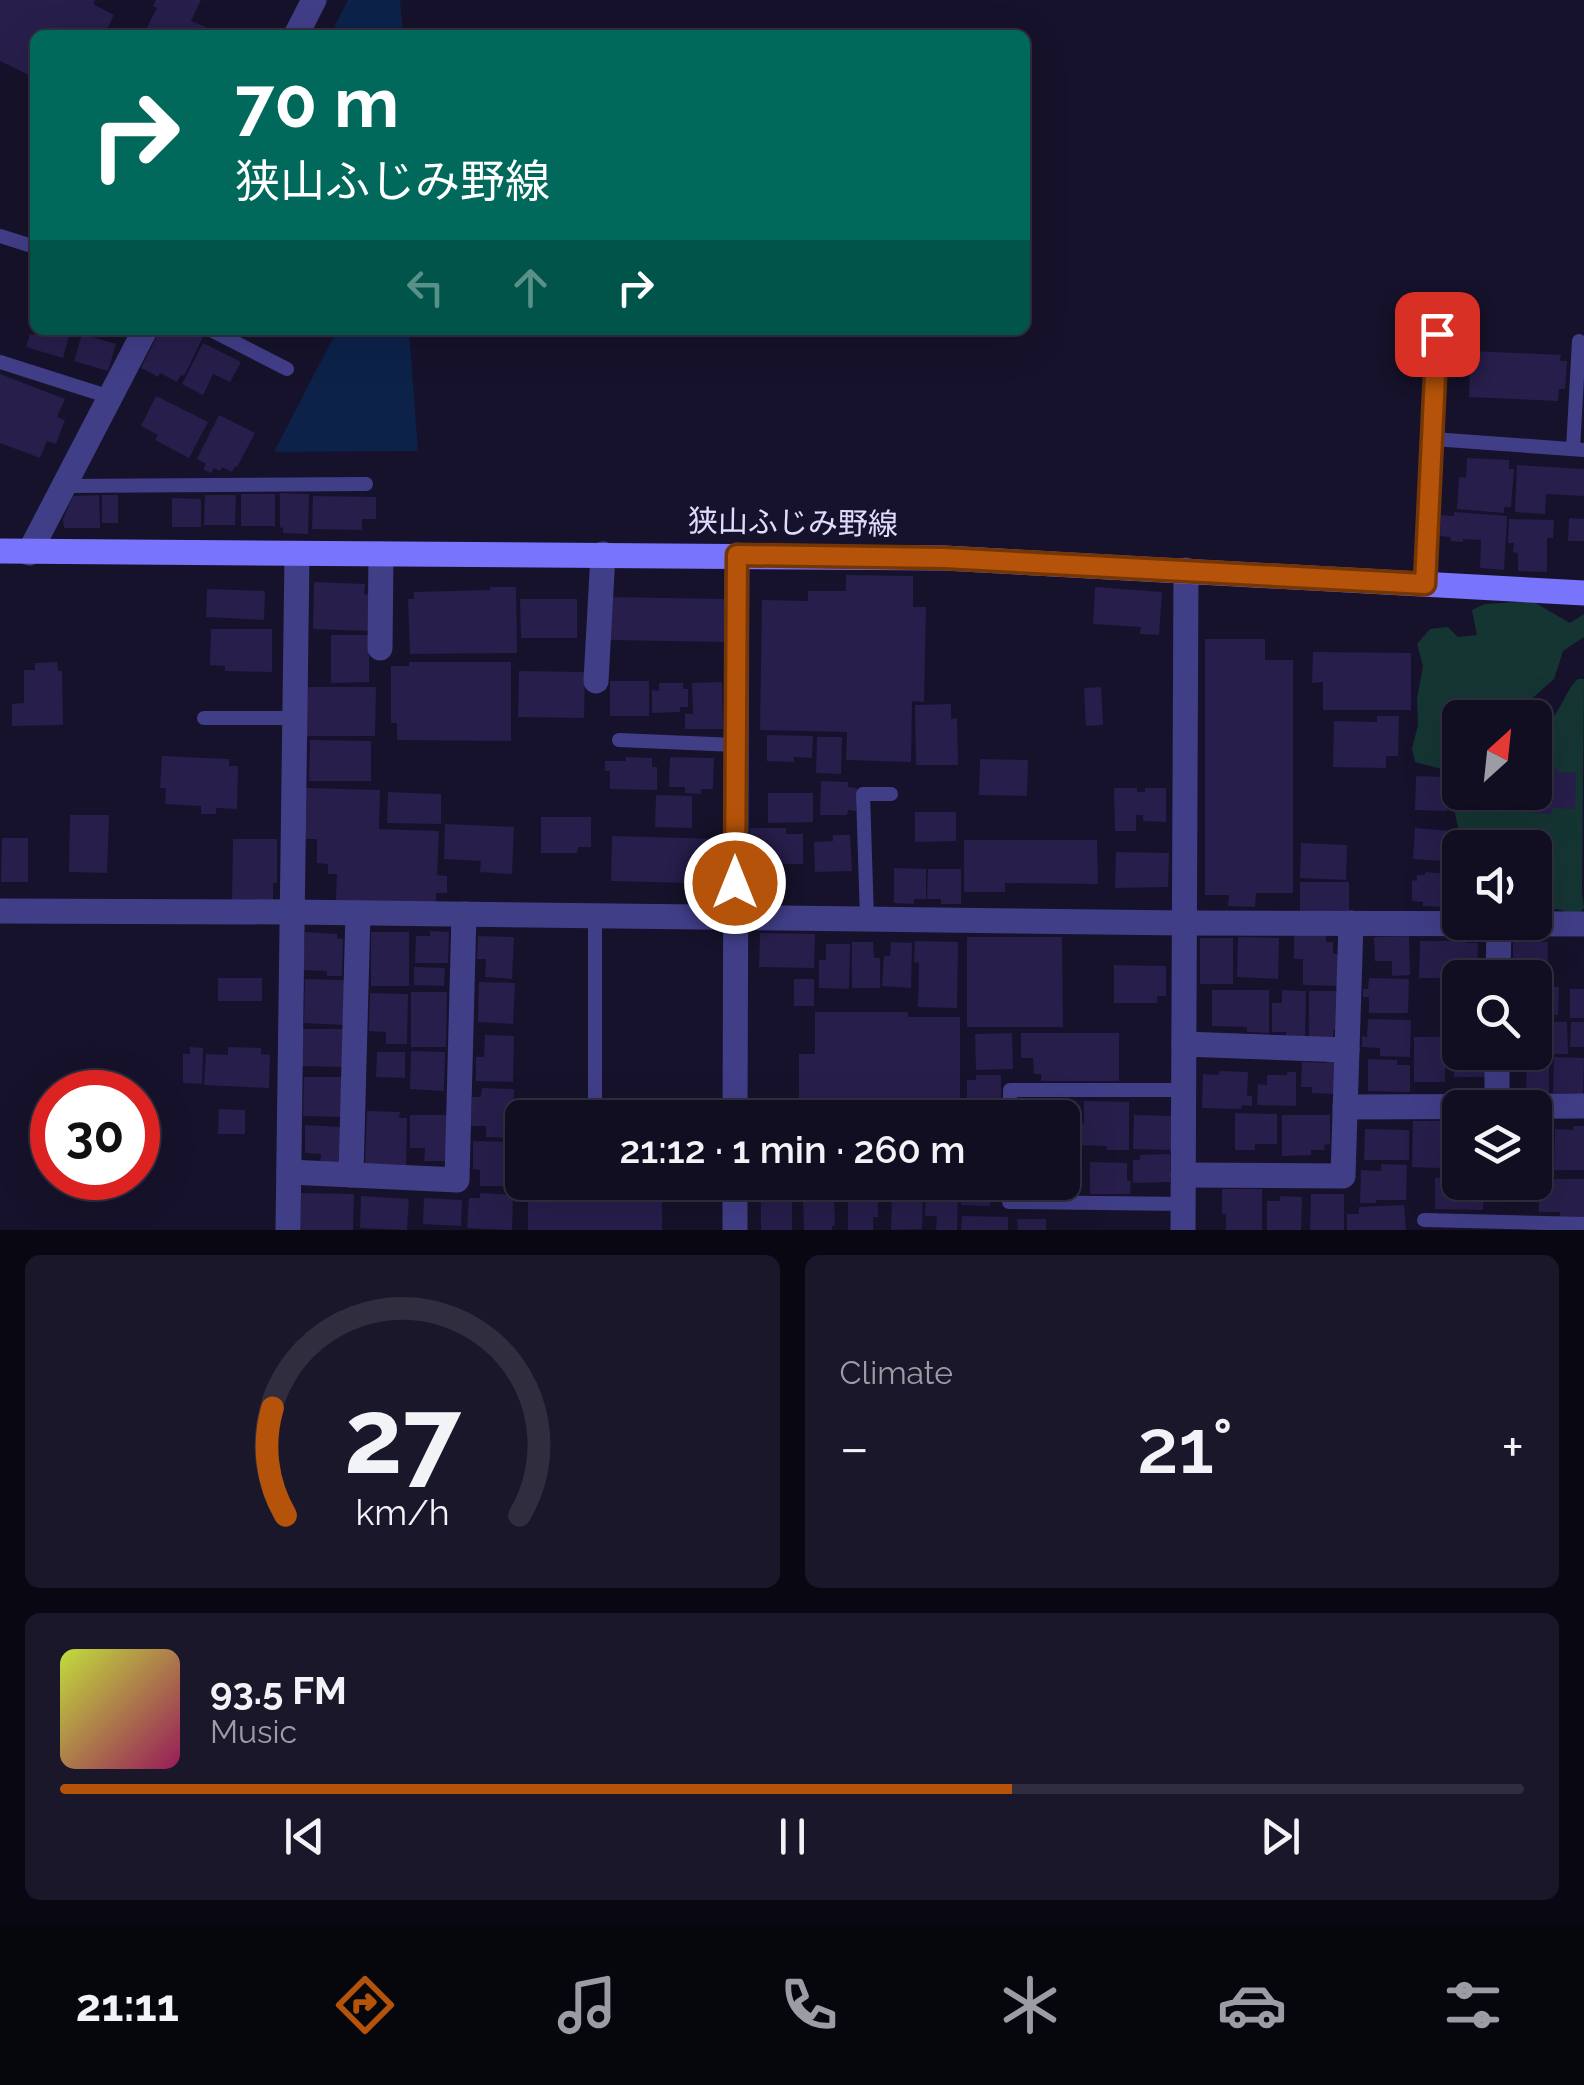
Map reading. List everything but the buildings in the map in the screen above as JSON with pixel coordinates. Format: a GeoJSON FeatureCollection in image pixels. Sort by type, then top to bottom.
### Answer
{"type":"FeatureCollection","features":[{"type":"Feature","properties":{"kind":"main road","name":"狭山ふじみ野線"},"geometry":{"type":"LineString","coordinates":[[0,551],[944,558],[1584,593]]}},
{"type":"Feature","properties":{"kind":"street"},"geometry":{"type":"LineString","coordinates":[[299,30],[314,0]]}},
{"type":"Feature","properties":{"kind":"street"},"geometry":{"type":"LineString","coordinates":[[28,552],[143,335]]}},
{"type":"Feature","properties":{"kind":"street"},"geometry":{"type":"LineString","coordinates":[[288,1230],[297,554]]}},
{"type":"Feature","properties":{"kind":"street"},"geometry":{"type":"LineString","coordinates":[[380,648],[381,554]]}},
{"type":"Feature","properties":{"kind":"street"},"geometry":{"type":"LineString","coordinates":[[596,681],[602,554]]}},
{"type":"Feature","properties":{"kind":"street"},"geometry":{"type":"LineString","coordinates":[[735,1100],[737,555]]}},
{"type":"Feature","properties":{"kind":"street"},"geometry":{"type":"LineString","coordinates":[[1184,1217],[1186,570]]}},
{"type":"Feature","properties":{"kind":"street"},"geometry":{"type":"LineString","coordinates":[[0,911],[1442,923]]}},
{"type":"Feature","properties":{"kind":"street"},"geometry":{"type":"LineString","coordinates":[[351,1175],[358,913]]}},
{"type":"Feature","properties":{"kind":"street"},"geometry":{"type":"LineString","coordinates":[[289,1172],[457,1180],[464,914]]}},
{"type":"Feature","properties":{"kind":"street"},"geometry":{"type":"LineString","coordinates":[[1184,1175],[1343,1176],[1352,923]]}},
{"type":"Feature","properties":{"kind":"street"},"geometry":{"type":"LineString","coordinates":[[1552,924],[1584,924]]}},
{"type":"Feature","properties":{"kind":"street"},"geometry":{"type":"LineString","coordinates":[[1184,1044],[1347,1050]]}},
{"type":"Feature","properties":{"kind":"street"},"geometry":{"type":"LineString","coordinates":[[1346,1107],[1442,1106]]}},
{"type":"Feature","properties":{"kind":"street"},"geometry":{"type":"LineString","coordinates":[[1552,1106],[1584,1106]]}},
{"type":"Feature","properties":{"kind":"street"},"geometry":{"type":"LineString","coordinates":[[735,1200],[735,1230]]}},
{"type":"Feature","properties":{"kind":"lane"},"geometry":{"type":"LineString","coordinates":[[0,236],[30,245]]}},
{"type":"Feature","properties":{"kind":"lane"},"geometry":{"type":"LineString","coordinates":[[1425,584],[1437,334]]}},
{"type":"Feature","properties":{"kind":"lane"},"geometry":{"type":"LineString","coordinates":[[221,335],[287,369]]}},
{"type":"Feature","properties":{"kind":"lane"},"geometry":{"type":"LineString","coordinates":[[1433,439],[1579,450],[1579,341]]}},
{"type":"Feature","properties":{"kind":"lane"},"geometry":{"type":"LineString","coordinates":[[0,362],[110,397]]}},
{"type":"Feature","properties":{"kind":"lane"},"geometry":{"type":"LineString","coordinates":[[64,486],[366,484]]}},
{"type":"Feature","properties":{"kind":"lane"},"geometry":{"type":"LineString","coordinates":[[204,718],[294,718]]}},
{"type":"Feature","properties":{"kind":"lane"},"geometry":{"type":"LineString","coordinates":[[618,740],[736,744]]}},
{"type":"Feature","properties":{"kind":"lane"},"geometry":{"type":"LineString","coordinates":[[867,918],[864,794],[892,794]]}},
{"type":"Feature","properties":{"kind":"lane"},"geometry":{"type":"LineString","coordinates":[[594,1099],[595,916]]}},
{"type":"Feature","properties":{"kind":"lane"},"geometry":{"type":"LineString","coordinates":[[1010,1100],[1010,1090],[1184,1090]]}},
{"type":"Feature","properties":{"kind":"lane"},"geometry":{"type":"LineString","coordinates":[[1009,1200],[1184,1217]]}},
{"type":"Feature","properties":{"kind":"lane"},"geometry":{"type":"LineString","coordinates":[[1424,1220],[1584,1224]]}},
{"type":"Feature","properties":{"kind":"green space"},"geometry":{"type":"Polygon","coordinates":[[[1532,601],[1570,623],[1584,614],[1584,637],[1563,651],[1554,679],[1530,700],[1442,700],[1442,769],[1415,762],[1412,749],[1423,666],[1417,644],[1430,629],[1448,627],[1458,637],[1477,635],[1472,610],[1485,604],[1532,601]]]}},
{"type":"Feature","properties":{"kind":"green space"},"geometry":{"type":"Polygon","coordinates":[[[1584,679],[1584,908],[1578,915],[1552,910],[1552,830],[1459,830],[1455,810],[1552,810],[1552,718],[1573,685],[1584,679]]]}},
{"type":"Feature","properties":{"kind":"water"},"geometry":{"type":"Polygon","coordinates":[[[348,0],[400,0],[403,30],[333,30],[348,0]]]}},
{"type":"Feature","properties":{"kind":"water"},"geometry":{"type":"Polygon","coordinates":[[[334,335],[409,335],[418,451],[274,452],[334,335]]]}},
{"type":"Feature","properties":{"kind":"route"},"geometry":{"type":"LineString","coordinates":[[735,883],[737,555],[944,558],[1425,584],[1437,334]]}}]}
